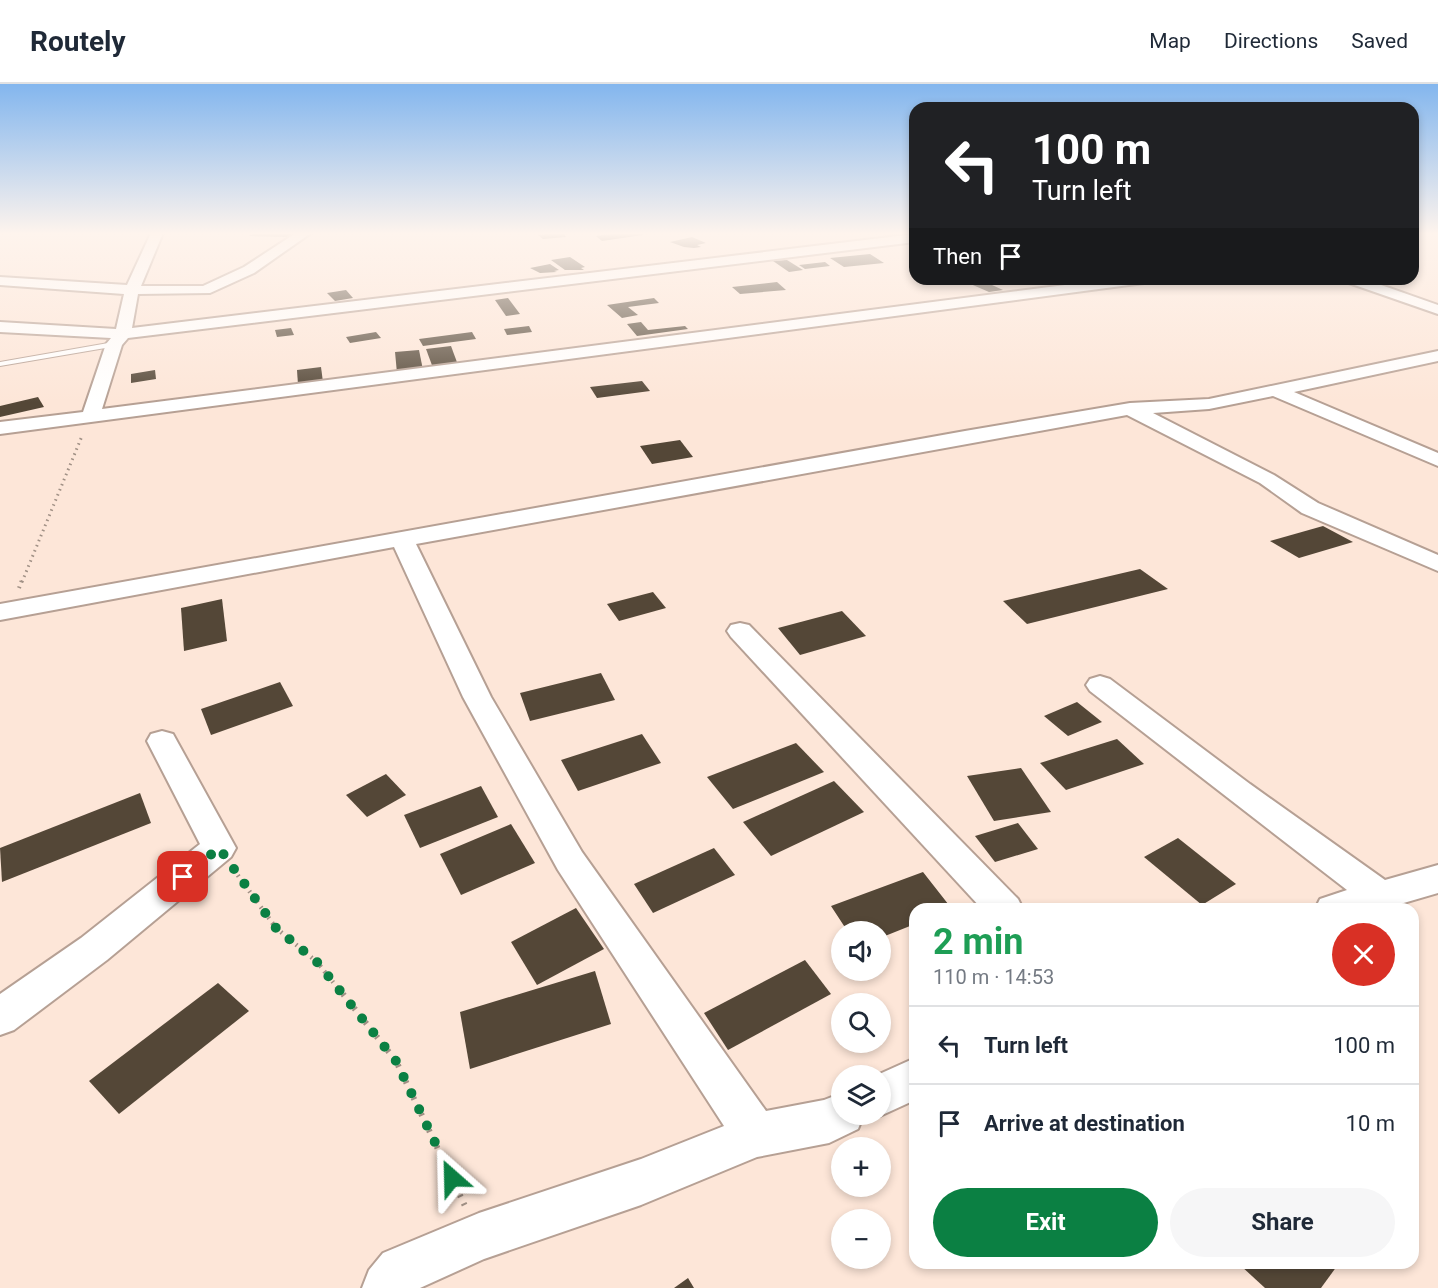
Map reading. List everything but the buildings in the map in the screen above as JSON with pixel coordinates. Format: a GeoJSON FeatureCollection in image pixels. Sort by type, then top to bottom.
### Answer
{"type":"FeatureCollection","features":[{"type":"Feature","properties":{"kind":"street"},"geometry":{"type":"LineString","coordinates":[[109,289],[193,291],[201,289]]}},
{"type":"Feature","properties":{"kind":"street"},"geometry":{"type":"LineString","coordinates":[[0,327],[44,328],[118,339],[511,289]]}},
{"type":"Feature","properties":{"kind":"street"},"geometry":{"type":"LineString","coordinates":[[0,428],[1067,289]]}},
{"type":"Feature","properties":{"kind":"street"},"geometry":{"type":"LineString","coordinates":[[1379,289],[1438,310]]}},
{"type":"Feature","properties":{"kind":"street"},"geometry":{"type":"LineString","coordinates":[[91,415],[118,339],[128,300],[133,291]]}},
{"type":"Feature","properties":{"kind":"street"},"geometry":{"type":"LineString","coordinates":[[5,611],[646,493],[1130,409],[1209,404],[1438,356]]}},
{"type":"Feature","properties":{"kind":"street"},"geometry":{"type":"LineString","coordinates":[[1407,363],[1438,374]]}},
{"type":"Feature","properties":{"kind":"street"},"geometry":{"type":"LineString","coordinates":[[1275,390],[1438,460]]}},
{"type":"Feature","properties":{"kind":"street"},"geometry":{"type":"LineString","coordinates":[[1130,409],[1267,479],[1310,508],[1438,564]]}},
{"type":"Feature","properties":{"kind":"street"},"geometry":{"type":"LineString","coordinates":[[402,539],[477,697],[570,861],[756,1135]]}},
{"type":"Feature","properties":{"kind":"street"},"geometry":{"type":"LineString","coordinates":[[740,631],[999,903]]}},
{"type":"Feature","properties":{"kind":"street"},"geometry":{"type":"LineString","coordinates":[[1100,685],[1239,792],[1379,895]]}},
{"type":"Feature","properties":{"kind":"street"},"geometry":{"type":"LineString","coordinates":[[0,1017],[94,949],[219,848],[162,741]]}},
{"type":"Feature","properties":{"kind":"street"},"geometry":{"type":"LineString","coordinates":[[1353,903],[1438,879]]}},
{"type":"Feature","properties":{"kind":"street"},"geometry":{"type":"LineString","coordinates":[[891,1090],[909,1081]]}},
{"type":"Feature","properties":{"kind":"street"},"geometry":{"type":"LineString","coordinates":[[387,1288],[401,1271],[479,1237],[641,1182],[756,1135],[831,1120]]}},
{"type":"Feature","properties":{"kind":"lane"},"geometry":{"type":"LineString","coordinates":[[0,364],[118,339]]}},
{"type":"Feature","properties":{"kind":"path"},"geometry":{"type":"LineString","coordinates":[[5,611],[91,415]]}},
{"type":"Feature","properties":{"kind":"path"},"geometry":{"type":"LineString","coordinates":[[219,848],[276,928],[317,962],[396,1061],[479,1237]]}},
{"type":"Feature","properties":{"kind":"route"},"geometry":{"type":"LineString","coordinates":[[183,877],[219,848],[276,928],[317,962],[396,1061],[452,1178]]}}]}
